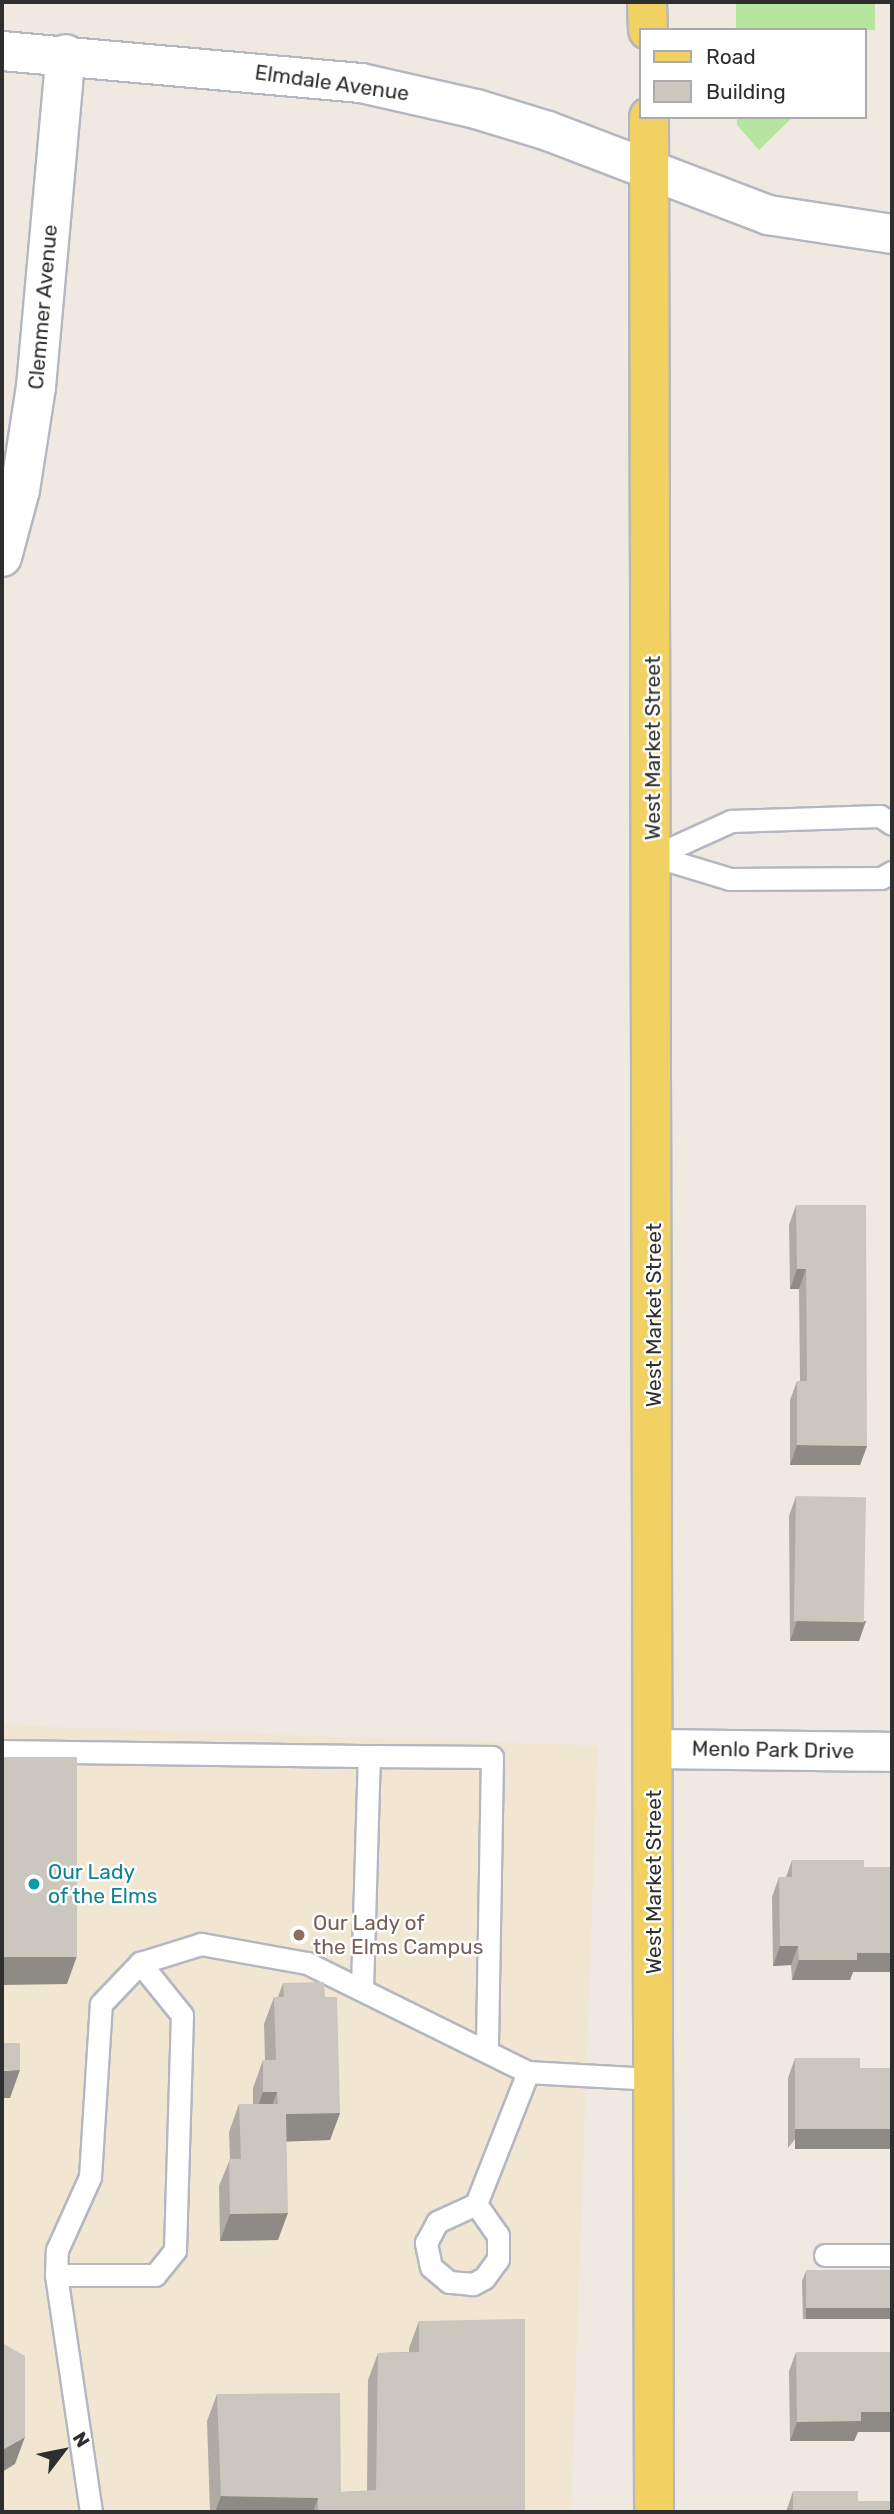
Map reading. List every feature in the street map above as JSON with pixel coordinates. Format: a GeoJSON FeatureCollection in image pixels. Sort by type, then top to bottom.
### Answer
{"type":"FeatureCollection","features":[{"type":"Feature","properties":{"kind":"main road"},"geometry":{"type":"LineString","coordinates":[[647,2],[648,28]]}},
{"type":"Feature","properties":{"kind":"main road","name":"West Market Street"},"geometry":{"type":"LineString","coordinates":[[649,119],[653,856],[654,2512]]}},
{"type":"Feature","properties":{"kind":"street","name":"Elmdale Avenue"},"geometry":{"type":"LineString","coordinates":[[2,51],[66,54],[361,83],[488,113],[768,215],[892,234]]}},
{"type":"Feature","properties":{"kind":"street","name":"Clemmer Avenue"},"geometry":{"type":"LineString","coordinates":[[2,557],[20,491],[36,387],[66,54]]}},
{"type":"Feature","properties":{"kind":"street","name":"Menlo Park Drive"},"geometry":{"type":"LineString","coordinates":[[654,1749],[892,1752]]}},
{"type":"Feature","properties":{"kind":"lane"},"geometry":{"type":"LineString","coordinates":[[653,856],[731,821],[880,816],[892,824]]}},
{"type":"Feature","properties":{"kind":"lane"},"geometry":{"type":"LineString","coordinates":[[653,856],[730,879],[881,878],[892,872]]}},
{"type":"Feature","properties":{"kind":"lane"},"geometry":{"type":"LineString","coordinates":[[2,1751],[492,1757],[487,2049]]}},
{"type":"Feature","properties":{"kind":"lane"},"geometry":{"type":"LineString","coordinates":[[362,1988],[369,1756]]}},
{"type":"Feature","properties":{"kind":"lane"},"geometry":{"type":"LineString","coordinates":[[91,2512],[56,2275],[57,2250],[90,2177],[101,2004],[141,1963],[201,1944],[307,1962],[487,2049],[528,2072],[654,2079]]}},
{"type":"Feature","properties":{"kind":"lane"},"geometry":{"type":"LineString","coordinates":[[56,2275],[155,2275],[175,2250],[182,2015],[141,1963]]}},
{"type":"Feature","properties":{"kind":"lane"},"geometry":{"type":"LineString","coordinates":[[475,2204],[528,2072]]}},
{"type":"Feature","properties":{"kind":"lane"},"geometry":{"type":"LineString","coordinates":[[825,2255],[892,2255]]}},
{"type":"Feature","properties":{"kind":"shaded area","name":"Our Lady of the Elms Campus"},"geometry":{"type":"Polygon","coordinates":[[[2,1725],[598,1746],[571,2512],[2,2512],[2,1725]]]}},
{"type":"Feature","properties":{"kind":"green space"},"geometry":{"type":"Polygon","coordinates":[[[736,2],[875,2],[875,30],[736,28],[736,2]]]}},
{"type":"Feature","properties":{"kind":"green space"},"geometry":{"type":"Polygon","coordinates":[[[737,119],[791,119],[759,150],[737,125],[737,119]]]}},
{"type":"Feature","properties":{"kind":"building"},"geometry":{"type":"Polygon","coordinates":[[[796,1205],[866,1205],[867,1446],[797,1445],[797,1381],[807,1381],[806,1269],[797,1269],[796,1205]]]}},
{"type":"Feature","properties":{"kind":"building"},"geometry":{"type":"Polygon","coordinates":[[[796,1496],[866,1497],[864,1622],[794,1621],[796,1496]]]}},
{"type":"Feature","properties":{"kind":"building","name":"Our Lady of the Elms"},"geometry":{"type":"Polygon","coordinates":[[[2,1757],[77,1757],[77,1957],[2,1957],[2,1757]]]}},
{"type":"Feature","properties":{"kind":"building"},"geometry":{"type":"Polygon","coordinates":[[[792,1860],[864,1860],[864,1867],[892,1867],[892,1953],[857,1953],[857,1960],[799,1960],[798,1946],[780,1946],[779,1877],[792,1877],[792,1860]]]}},
{"type":"Feature","properties":{"kind":"building"},"geometry":{"type":"Polygon","coordinates":[[[324,1982],[325,1997],[337,1997],[340,2113],[286,2114],[288,2213],[230,2214],[229,2159],[241,2159],[239,2104],[278,2104],[277,2092],[263,2092],[263,2060],[276,2060],[274,1997],[284,1997],[283,1983],[324,1982]]]}},
{"type":"Feature","properties":{"kind":"building"},"geometry":{"type":"Polygon","coordinates":[[[2,2043],[20,2043],[20,2070],[2,2070],[2,2043]]]}},
{"type":"Feature","properties":{"kind":"building"},"geometry":{"type":"Polygon","coordinates":[[[795,2058],[860,2058],[860,2068],[892,2068],[892,2129],[795,2129],[795,2058]]]}},
{"type":"Feature","properties":{"kind":"building"},"geometry":{"type":"Polygon","coordinates":[[[806,2270],[892,2270],[892,2308],[806,2308],[806,2270]]]}},
{"type":"Feature","properties":{"kind":"building"},"geometry":{"type":"Polygon","coordinates":[[[525,2319],[525,2512],[318,2512],[318,2498],[221,2496],[217,2394],[340,2393],[341,2492],[376,2490],[378,2353],[419,2352],[419,2321],[525,2319]]]}},
{"type":"Feature","properties":{"kind":"building"},"geometry":{"type":"Polygon","coordinates":[[[2,2343],[25,2356],[25,2437],[2,2450],[2,2343]]]}},
{"type":"Feature","properties":{"kind":"building"},"geometry":{"type":"Polygon","coordinates":[[[796,2352],[892,2352],[892,2412],[861,2412],[861,2421],[797,2422],[796,2352]]]}},
{"type":"Feature","properties":{"kind":"building"},"geometry":{"type":"Polygon","coordinates":[[[793,2491],[858,2491],[858,2501],[892,2501],[892,2512],[793,2512],[793,2491]]]}},
{"type":"Feature","properties":{"kind":"place","name":"Our Lady of the Elms"},"geometry":{"type":"Point","coordinates":[34,1884]}},
{"type":"Feature","properties":{"kind":"place","name":"Our Lady of the Elms Campus"},"geometry":{"type":"Point","coordinates":[299,1935]}}]}
